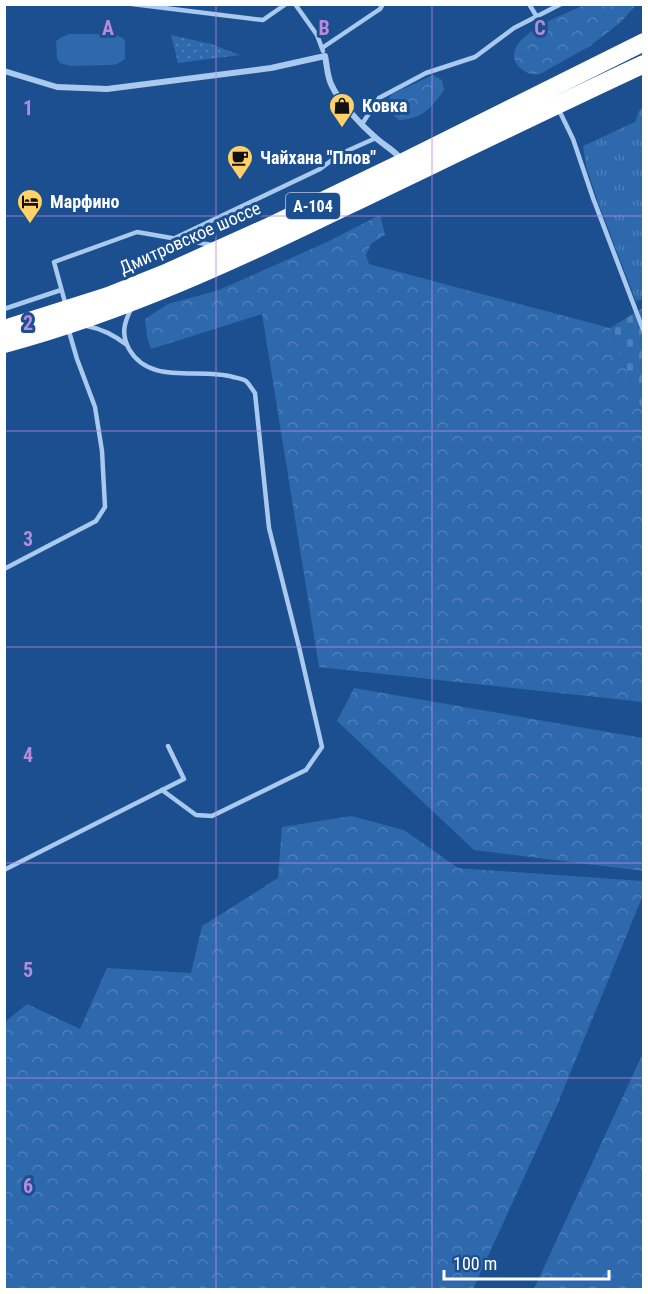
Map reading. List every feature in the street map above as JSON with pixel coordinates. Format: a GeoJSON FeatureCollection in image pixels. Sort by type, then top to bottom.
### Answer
{"type":"FeatureCollection","features":[{"type":"Feature","properties":{"kind":"highway","name":"Дмитровское шоссе"},"geometry":{"type":"LineString","coordinates":[[4,329],[68,320],[108,296],[224,247],[403,162],[644,42]]}},
{"type":"Feature","properties":{"kind":"highway","name":"Дмитровское шоссе"},"geometry":{"type":"LineString","coordinates":[[4,344],[68,320],[141,298],[270,243],[644,64]]}},
{"type":"Feature","properties":{"kind":"street"},"geometry":{"type":"LineString","coordinates":[[4,72],[57,87],[107,89],[271,68],[325,56],[330,81],[337,96],[376,138],[395,151],[403,162]]}},
{"type":"Feature","properties":{"kind":"lane"},"geometry":{"type":"LineString","coordinates":[[132,4],[263,20],[286,4]]}},
{"type":"Feature","properties":{"kind":"lane"},"geometry":{"type":"LineString","coordinates":[[295,4],[317,36],[325,56]]}},
{"type":"Feature","properties":{"kind":"lane"},"geometry":{"type":"LineString","coordinates":[[322,48],[380,9],[383,4]]}},
{"type":"Feature","properties":{"kind":"lane"},"geometry":{"type":"LineString","coordinates":[[530,4],[537,17]]}},
{"type":"Feature","properties":{"kind":"lane"},"geometry":{"type":"LineString","coordinates":[[362,123],[379,98],[426,73],[475,57],[514,28],[561,4]]}},
{"type":"Feature","properties":{"kind":"lane"},"geometry":{"type":"LineString","coordinates":[[556,106],[573,139],[644,332]]}},
{"type":"Feature","properties":{"kind":"lane"},"geometry":{"type":"LineString","coordinates":[[175,238],[320,169],[340,154],[376,138]]}},
{"type":"Feature","properties":{"kind":"lane"},"geometry":{"type":"LineString","coordinates":[[4,569],[96,521],[105,507],[102,451],[95,406],[78,359],[54,261],[137,232],[224,247]]}},
{"type":"Feature","properties":{"kind":"lane"},"geometry":{"type":"LineString","coordinates":[[4,309],[61,290]]}},
{"type":"Feature","properties":{"kind":"lane"},"geometry":{"type":"LineString","coordinates":[[141,298],[130,310],[123,331],[127,345],[141,364],[150,369],[175,373],[226,375],[246,381],[255,393],[269,528],[322,747],[306,770],[213,816],[196,815],[162,790]]}},
{"type":"Feature","properties":{"kind":"lane"},"geometry":{"type":"LineString","coordinates":[[68,320],[102,330],[127,345]]}},
{"type":"Feature","properties":{"kind":"lane"},"geometry":{"type":"LineString","coordinates":[[4,870],[184,779],[168,746]]}},
{"type":"Feature","properties":{"kind":"green space"},"geometry":{"type":"Polygon","coordinates":[[[586,4],[641,5],[635,6],[621,22],[590,46],[540,74],[529,73],[518,66],[514,53],[518,44],[527,35],[586,4]]]}},
{"type":"Feature","properties":{"kind":"green space"},"geometry":{"type":"Polygon","coordinates":[[[69,34],[112,34],[121,37],[125,40],[125,59],[112,65],[70,66],[60,63],[57,59],[56,41],[69,34]]]}},
{"type":"Feature","properties":{"kind":"green space"},"geometry":{"type":"Polygon","coordinates":[[[171,35],[211,44],[240,55],[178,63],[171,35]]]}},
{"type":"Feature","properties":{"kind":"green space"},"geometry":{"type":"Polygon","coordinates":[[[433,75],[442,80],[444,90],[431,107],[421,115],[399,120],[384,106],[392,94],[433,75]]]}},
{"type":"Feature","properties":{"kind":"green space"},"geometry":{"type":"Polygon","coordinates":[[[643,108],[644,299],[636,301],[599,205],[586,166],[583,146],[635,122],[640,109],[643,108]]]}},
{"type":"Feature","properties":{"kind":"green space"},"geometry":{"type":"Polygon","coordinates":[[[380,215],[385,235],[371,244],[366,255],[369,264],[610,328],[643,412],[643,702],[319,667],[262,314],[151,349],[145,319],[168,304],[219,290],[327,242],[380,215]]]}},
{"type":"Feature","properties":{"kind":"green space"},"geometry":{"type":"Polygon","coordinates":[[[643,308],[643,412],[610,328],[643,308]]]}},
{"type":"Feature","properties":{"kind":"green space"},"geometry":{"type":"Polygon","coordinates":[[[354,688],[643,738],[643,871],[474,850],[337,721],[354,688]]]}},
{"type":"Feature","properties":{"kind":"green space"},"geometry":{"type":"Polygon","coordinates":[[[351,816],[404,830],[458,868],[643,881],[643,895],[558,1103],[473,1289],[5,1289],[5,1022],[27,1004],[80,1029],[107,968],[191,973],[202,926],[278,878],[282,827],[351,816]]]}},
{"type":"Feature","properties":{"kind":"green space"},"geometry":{"type":"Polygon","coordinates":[[[643,1053],[643,1289],[534,1289],[643,1053]]]}},
{"type":"Feature","properties":{"kind":"place","name":"Ковка"},"geometry":{"type":"Point","coordinates":[342,129]}},
{"type":"Feature","properties":{"kind":"place","name":"Чайхана \"Плов\""},"geometry":{"type":"Point","coordinates":[240,181]}},
{"type":"Feature","properties":{"kind":"place","name":"Марфино"},"geometry":{"type":"Point","coordinates":[30,225]}}]}
